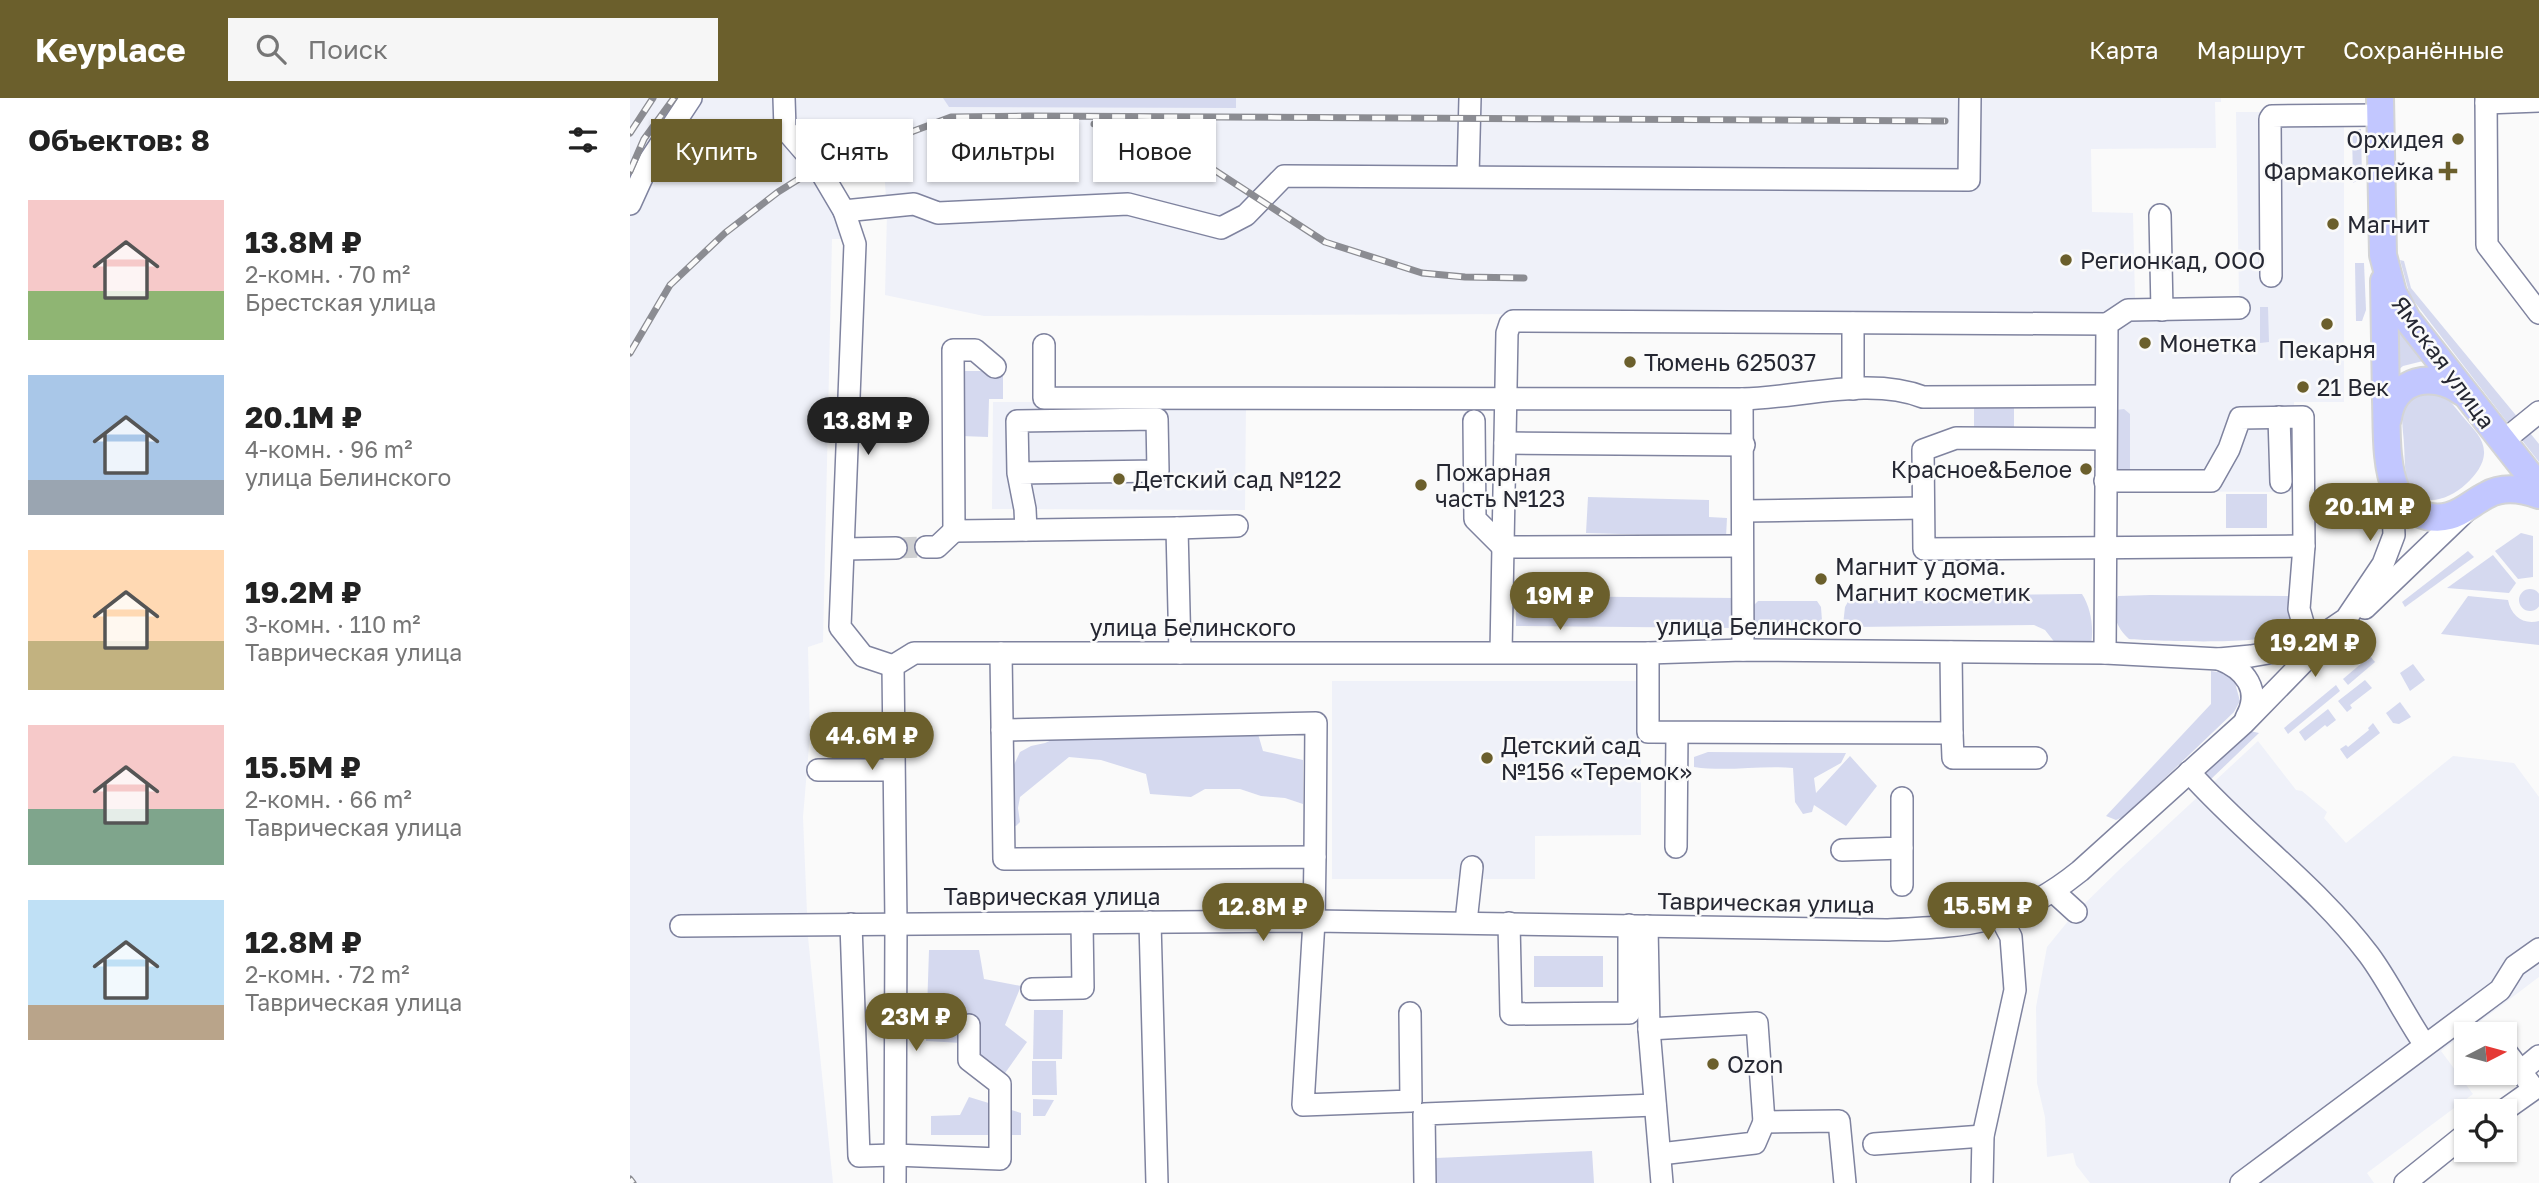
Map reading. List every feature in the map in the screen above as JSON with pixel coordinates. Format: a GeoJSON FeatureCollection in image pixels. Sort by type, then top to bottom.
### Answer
{"type":"FeatureCollection","features":[{"type":"Feature","properties":{"kind":"main road","name":"Ямская улица"},"geometry":{"type":"LineString","coordinates":[[2380,107],[2383,255],[2393,293],[2407,319],[2539,487]]}},
{"type":"Feature","properties":{"kind":"main road"},"geometry":{"type":"LineString","coordinates":[[2383,255],[2390,467],[2397,492],[2403,502],[2424,516],[2449,516],[2487,494],[2500,490],[2527,491],[2539,495]]}},
{"type":"Feature","properties":{"kind":"main road"},"geometry":{"type":"LineString","coordinates":[[2387,424],[2389,410],[2396,397],[2406,387],[2419,381],[2446,382],[2470,398]]}},
{"type":"Feature","properties":{"kind":"main road"},"geometry":{"type":"LineString","coordinates":[[2475,503],[2493,480],[2497,466],[2495,433]]}},
{"type":"Feature","properties":{"kind":"street"},"geometry":{"type":"LineString","coordinates":[[630,204],[650,160],[691,98]]}},
{"type":"Feature","properties":{"kind":"street"},"geometry":{"type":"LineString","coordinates":[[784,98],[785,129],[818,167],[844,211],[855,244],[840,627],[863,656],[893,666],[895,1183]]}},
{"type":"Feature","properties":{"kind":"street"},"geometry":{"type":"LineString","coordinates":[[1468,176],[1470,98]]}},
{"type":"Feature","properties":{"kind":"street"},"geometry":{"type":"LineString","coordinates":[[844,211],[914,204],[938,213],[1128,204],[1221,228],[1246,215],[1284,176],[1969,180],[1970,98]]}},
{"type":"Feature","properties":{"kind":"street"},"geometry":{"type":"LineString","coordinates":[[2539,101],[2486,100],[2487,245],[2539,313]]}},
{"type":"Feature","properties":{"kind":"street"},"geometry":{"type":"LineString","coordinates":[[2271,276],[2270,119],[2272,116],[2380,107]]}},
{"type":"Feature","properties":{"kind":"street"},"geometry":{"type":"LineString","coordinates":[[2160,215],[2162,310]]}},
{"type":"Feature","properties":{"kind":"street"},"geometry":{"type":"LineString","coordinates":[[1501,652],[1507,333],[1513,321],[2107,324],[2127,310],[2239,308]]}},
{"type":"Feature","properties":{"kind":"street"},"geometry":{"type":"LineString","coordinates":[[1853,323],[1853,390]]}},
{"type":"Feature","properties":{"kind":"street"},"geometry":{"type":"LineString","coordinates":[[2105,653],[2107,324]]}},
{"type":"Feature","properties":{"kind":"street"},"geometry":{"type":"LineString","coordinates":[[1044,345],[1044,398],[1768,399],[1830,390],[1904,389],[1923,397],[2106,396]]}},
{"type":"Feature","properties":{"kind":"street"},"geometry":{"type":"LineString","coordinates":[[954,531],[953,350],[975,350],[995,367]]}},
{"type":"Feature","properties":{"kind":"street"},"geometry":{"type":"LineString","coordinates":[[1742,399],[1743,650]]}},
{"type":"Feature","properties":{"kind":"street"},"geometry":{"type":"LineString","coordinates":[[2495,433],[2539,412]]}},
{"type":"Feature","properties":{"kind":"street"},"geometry":{"type":"LineString","coordinates":[[2105,481],[2211,481],[2229,449],[2240,418],[2304,417],[2304,546],[2299,609],[2309,644]]}},
{"type":"Feature","properties":{"kind":"street"},"geometry":{"type":"LineString","coordinates":[[2279,418],[2281,482]]}},
{"type":"Feature","properties":{"kind":"street"},"geometry":{"type":"LineString","coordinates":[[1018,473],[1158,471],[1157,419],[1017,421],[1018,473],[1026,509],[1026,530]]}},
{"type":"Feature","properties":{"kind":"street"},"geometry":{"type":"LineString","coordinates":[[1474,421],[1475,519],[1503,547],[1742,546]]}},
{"type":"Feature","properties":{"kind":"street"},"geometry":{"type":"LineString","coordinates":[[2105,439],[1956,438],[1923,450],[1924,549],[2304,546]]}},
{"type":"Feature","properties":{"kind":"street"},"geometry":{"type":"LineString","coordinates":[[1505,443],[1744,445]]}},
{"type":"Feature","properties":{"kind":"street","name":"улица Белинского"},"geometry":{"type":"LineString","coordinates":[[893,666],[914,653],[1647,653],[1743,650],[2105,653],[2219,659],[2274,653],[2309,644],[2346,619],[2371,582],[2390,550],[2395,526],[2390,467]]}},
{"type":"Feature","properties":{"kind":"street","name":"Таврическая улица"},"geometry":{"type":"LineString","coordinates":[[681,926],[1314,921],[1886,930],[1974,924],[2001,918],[2054,892],[2244,723],[2346,619],[2365,608],[2475,503]]}},
{"type":"Feature","properties":{"kind":"street"},"geometry":{"type":"LineString","coordinates":[[1744,511],[1923,508]]}},
{"type":"Feature","properties":{"kind":"street"},"geometry":{"type":"LineString","coordinates":[[926,547],[937,547],[954,531],[1237,526]]}},
{"type":"Feature","properties":{"kind":"street"},"geometry":{"type":"LineString","coordinates":[[1177,528],[1180,653]]}},
{"type":"Feature","properties":{"kind":"street"},"geometry":{"type":"LineString","coordinates":[[844,549],[897,548]]}},
{"type":"Feature","properties":{"kind":"street"},"geometry":{"type":"LineString","coordinates":[[1951,652],[1952,758],[2036,758]]}},
{"type":"Feature","properties":{"kind":"street"},"geometry":{"type":"LineString","coordinates":[[1001,653],[1004,859],[1315,857]]}},
{"type":"Feature","properties":{"kind":"street"},"geometry":{"type":"LineString","coordinates":[[1647,653],[1648,732],[1952,733]]}},
{"type":"Feature","properties":{"kind":"street"},"geometry":{"type":"LineString","coordinates":[[2219,659],[2235,665],[2246,677],[2252,693],[2251,709],[2244,723]]}},
{"type":"Feature","properties":{"kind":"street"},"geometry":{"type":"LineString","coordinates":[[1002,730],[1316,723],[1314,921],[1303,1105],[1411,1101],[1410,1013]]}},
{"type":"Feature","properties":{"kind":"street"},"geometry":{"type":"LineString","coordinates":[[1676,847],[1677,733]]}},
{"type":"Feature","properties":{"kind":"street"},"geometry":{"type":"LineString","coordinates":[[818,769],[893,770]]}},
{"type":"Feature","properties":{"kind":"street"},"geometry":{"type":"LineString","coordinates":[[2189,772],[2304,882],[2369,955],[2425,1045]]}},
{"type":"Feature","properties":{"kind":"street"},"geometry":{"type":"LineString","coordinates":[[1902,798],[1902,885]]}},
{"type":"Feature","properties":{"kind":"street"},"geometry":{"type":"LineString","coordinates":[[1842,850],[1902,848]]}},
{"type":"Feature","properties":{"kind":"street"},"geometry":{"type":"LineString","coordinates":[[1466,922],[1472,867]]}},
{"type":"Feature","properties":{"kind":"street"},"geometry":{"type":"LineString","coordinates":[[2054,892],[2076,912]]}},
{"type":"Feature","properties":{"kind":"street"},"geometry":{"type":"LineString","coordinates":[[1982,1183],[1983,1136],[2015,990],[2011,937],[2001,918]]}},
{"type":"Feature","properties":{"kind":"street"},"geometry":{"type":"LineString","coordinates":[[1150,922],[1157,1183]]}},
{"type":"Feature","properties":{"kind":"street"},"geometry":{"type":"LineString","coordinates":[[1032,989],[1083,988],[1082,923]]}},
{"type":"Feature","properties":{"kind":"street"},"geometry":{"type":"LineString","coordinates":[[1509,923],[1511,1014],[1629,1013],[1638,926]]}},
{"type":"Feature","properties":{"kind":"street"},"geometry":{"type":"LineString","coordinates":[[851,924],[859,1156],[1000,1159],[1000,1084],[969,1060],[968,1025]]}},
{"type":"Feature","properties":{"kind":"street"},"geometry":{"type":"LineString","coordinates":[[1638,926],[1649,1029],[1649,1099],[1660,1154],[1662,1183]]}},
{"type":"Feature","properties":{"kind":"street"},"geometry":{"type":"LineString","coordinates":[[2241,1183],[2500,990],[2515,966],[2539,949]]}},
{"type":"Feature","properties":{"kind":"street"},"geometry":{"type":"LineString","coordinates":[[1649,1029],[1757,1023],[1764,1122],[1755,1143],[1660,1154]]}},
{"type":"Feature","properties":{"kind":"street"},"geometry":{"type":"LineString","coordinates":[[2521,1071],[2539,1056]]}},
{"type":"Feature","properties":{"kind":"street"},"geometry":{"type":"LineString","coordinates":[[2517,1066],[2534,1089],[2517,1101]]}},
{"type":"Feature","properties":{"kind":"street"},"geometry":{"type":"LineString","coordinates":[[1452,1104],[1649,1099]]}},
{"type":"Feature","properties":{"kind":"street"},"geometry":{"type":"LineString","coordinates":[[1425,1183],[1424,1114],[1649,1099]]}},
{"type":"Feature","properties":{"kind":"street"},"geometry":{"type":"LineString","coordinates":[[1764,1122],[1839,1121],[1845,1183]]}},
{"type":"Feature","properties":{"kind":"street"},"geometry":{"type":"LineString","coordinates":[[1874,1144],[1983,1136]]}},
{"type":"Feature","properties":{"kind":"street"},"geometry":{"type":"LineString","coordinates":[[2405,1183],[2454,1144]]}},
{"type":"Feature","properties":{"kind":"shaded area"},"geometry":{"type":"Polygon","coordinates":[[[630,98],[2221,98],[2221,102],[2215,102],[2216,148],[2091,149],[2092,212],[2133,213],[2135,299],[2239,298],[2236,112],[2344,112],[2344,402],[2294,402],[2293,492],[2117,491],[2118,307],[2106,312],[984,316],[885,295],[885,182],[913,182],[913,119],[796,119],[796,182],[837,182],[843,193],[840,239],[832,239],[823,642],[808,647],[810,735],[803,817],[808,937],[833,1183],[630,1183],[630,98]]]}},
{"type":"Feature","properties":{"kind":"shaded area"},"geometry":{"type":"Polygon","coordinates":[[[943,98],[1236,98],[1236,108],[949,107],[943,98]]]}},
{"type":"Feature","properties":{"kind":"shaded area"},"geometry":{"type":"Polygon","coordinates":[[[2352,129],[2361,129],[2362,178],[2353,183],[2352,129]]]}},
{"type":"Feature","properties":{"kind":"shaded area"},"geometry":{"type":"Polygon","coordinates":[[[2400,260],[2404,261],[2411,288],[2519,419],[2507,422],[2410,296],[2400,260]]]}},
{"type":"Feature","properties":{"kind":"shaded area"},"geometry":{"type":"Polygon","coordinates":[[[2355,263],[2364,263],[2366,310],[2362,321],[2356,321],[2355,263]]]}},
{"type":"Feature","properties":{"kind":"shaded area"},"geometry":{"type":"Polygon","coordinates":[[[2260,307],[2268,307],[2269,342],[2260,343],[2260,307]]]}},
{"type":"Feature","properties":{"kind":"shaded area"},"geometry":{"type":"Polygon","coordinates":[[[2396,307],[2427,360],[2403,366],[2393,374],[2396,307]]]}},
{"type":"Feature","properties":{"kind":"shaded area"},"geometry":{"type":"Polygon","coordinates":[[[961,371],[1003,371],[1003,399],[989,399],[988,437],[961,436],[961,371]]]}},
{"type":"Feature","properties":{"kind":"shaded area"},"geometry":{"type":"Polygon","coordinates":[[[2422,390],[2443,396],[2450,402],[2478,434],[2484,449],[2481,465],[2474,476],[2452,494],[2439,499],[2426,500],[2416,494],[2406,473],[2403,413],[2407,401],[2422,390]]]}},
{"type":"Feature","properties":{"kind":"shaded area","name":"Детский сад №122"},"geometry":{"type":"Polygon","coordinates":[[[993,402],[1246,403],[1245,510],[992,509],[993,402]]]}},
{"type":"Feature","properties":{"kind":"shaded area"},"geometry":{"type":"Polygon","coordinates":[[[1974,405],[2014,405],[2014,431],[1974,431],[1974,405]]]}},
{"type":"Feature","properties":{"kind":"shaded area"},"geometry":{"type":"Polygon","coordinates":[[[2124,409],[2130,414],[2130,469],[2117,469],[2116,410],[2124,409]]]}},
{"type":"Feature","properties":{"kind":"shaded area"},"geometry":{"type":"Polygon","coordinates":[[[2526,428],[2539,444],[2539,462],[2521,439],[2526,428]]]}},
{"type":"Feature","properties":{"kind":"shaded area"},"geometry":{"type":"Polygon","coordinates":[[[2226,494],[2267,494],[2267,528],[2226,528],[2226,494]]]}},
{"type":"Feature","properties":{"kind":"shaded area"},"geometry":{"type":"Polygon","coordinates":[[[1588,497],[1709,500],[1709,517],[1727,518],[1726,537],[1586,533],[1588,497]]]}},
{"type":"Feature","properties":{"kind":"shaded area"},"geometry":{"type":"Polygon","coordinates":[[[2521,533],[2533,536],[2533,577],[2518,579],[2495,551],[2521,533]]]}},
{"type":"Feature","properties":{"kind":"shaded area"},"geometry":{"type":"Polygon","coordinates":[[[2468,551],[2474,557],[2405,607],[2402,602],[2468,551]]]}},
{"type":"Feature","properties":{"kind":"shaded area"},"geometry":{"type":"Polygon","coordinates":[[[2493,555],[2516,583],[2509,593],[2447,588],[2493,555]]]}},
{"type":"Feature","properties":{"kind":"shaded area"},"geometry":{"type":"Polygon","coordinates":[[[2530,589],[2538,592],[2538,608],[2530,611],[2522,608],[2519,600],[2522,592],[2530,589]]]}},
{"type":"Feature","properties":{"kind":"shaded area"},"geometry":{"type":"Polygon","coordinates":[[[1934,593],[2082,594],[2091,618],[2091,644],[2056,644],[2045,630],[2034,625],[1843,625],[1845,607],[1849,600],[1922,601],[1934,593]]]}},
{"type":"Feature","properties":{"kind":"shaded area"},"geometry":{"type":"Polygon","coordinates":[[[1516,596],[1735,598],[1734,628],[1516,626],[1516,596]]]}},
{"type":"Feature","properties":{"kind":"shaded area"},"geometry":{"type":"Polygon","coordinates":[[[2118,596],[2288,596],[2291,617],[2279,634],[2253,640],[2129,639],[2116,619],[2118,596]]]}},
{"type":"Feature","properties":{"kind":"shaded area"},"geometry":{"type":"Polygon","coordinates":[[[2468,596],[2508,600],[2512,611],[2519,618],[2528,622],[2539,621],[2539,645],[2441,634],[2468,596]]]}},
{"type":"Feature","properties":{"kind":"shaded area"},"geometry":{"type":"Polygon","coordinates":[[[1758,601],[1817,601],[1821,607],[1822,621],[1816,627],[1760,627],[1754,624],[1753,606],[1758,601]]]}},
{"type":"Feature","properties":{"kind":"shaded area"},"geometry":{"type":"Polygon","coordinates":[[[2370,656],[2375,662],[2348,685],[2343,679],[2370,656]]]}},
{"type":"Feature","properties":{"kind":"shaded area"},"geometry":{"type":"Polygon","coordinates":[[[2413,664],[2425,680],[2410,691],[2400,673],[2413,664]]]}},
{"type":"Feature","properties":{"kind":"shaded area"},"geometry":{"type":"Polygon","coordinates":[[[2211,671],[2225,673],[2235,683],[2240,701],[2234,712],[2125,816],[2116,820],[2106,816],[2211,704],[2211,671]]]}},
{"type":"Feature","properties":{"kind":"shaded area"},"geometry":{"type":"Polygon","coordinates":[[[2365,680],[2372,688],[2350,705],[2352,708],[2347,712],[2338,701],[2365,680]]]}},
{"type":"Feature","properties":{"kind":"shaded area","name":"Детский сад №156 «Теремок»"},"geometry":{"type":"Polygon","coordinates":[[[1332,681],[1641,681],[1641,835],[1535,836],[1535,879],[1332,879],[1332,681]]]}},
{"type":"Feature","properties":{"kind":"shaded area"},"geometry":{"type":"Polygon","coordinates":[[[2336,685],[2340,691],[2288,734],[2284,728],[2336,685]]]}},
{"type":"Feature","properties":{"kind":"shaded area"},"geometry":{"type":"Polygon","coordinates":[[[2400,702],[2411,717],[2399,724],[2393,723],[2386,713],[2400,702]]]}},
{"type":"Feature","properties":{"kind":"shaded area"},"geometry":{"type":"Polygon","coordinates":[[[2328,709],[2336,720],[2305,741],[2299,732],[2328,709]]]}},
{"type":"Feature","properties":{"kind":"shaded area"},"geometry":{"type":"Polygon","coordinates":[[[2373,723],[2380,733],[2347,759],[2340,749],[2346,745],[2348,747],[2369,730],[2373,723]]]}},
{"type":"Feature","properties":{"kind":"shaded area"},"geometry":{"type":"Polygon","coordinates":[[[2250,731],[2259,733],[2209,781],[2206,770],[2250,731]]]}},
{"type":"Feature","properties":{"kind":"shaded area"},"geometry":{"type":"Polygon","coordinates":[[[1067,733],[1258,734],[1263,751],[1303,760],[1303,804],[1240,789],[1205,789],[1191,797],[1150,794],[1146,774],[1101,760],[1069,757],[1020,797],[1020,822],[1016,826],[1011,825],[1013,767],[1020,752],[1067,733]]]}},
{"type":"Feature","properties":{"kind":"shaded area"},"geometry":{"type":"Polygon","coordinates":[[[2258,741],[2296,790],[2302,791],[2327,812],[2324,818],[2346,843],[2453,756],[2514,763],[2539,797],[2539,977],[2479,1022],[2454,1022],[2454,1041],[2441,1051],[2454,1068],[2454,1085],[2466,1085],[2473,1094],[2466,1099],[2454,1099],[2454,1108],[2367,1173],[2374,1183],[2090,1183],[2076,1165],[2073,1153],[2047,1157],[2045,1117],[2037,1083],[2036,1007],[2047,947],[2073,915],[2258,741]]]}},
{"type":"Feature","properties":{"kind":"shaded area"},"geometry":{"type":"Polygon","coordinates":[[[1708,752],[1846,753],[1841,763],[1814,778],[1816,793],[1850,756],[1877,786],[1846,826],[1814,805],[1812,812],[1803,814],[1795,802],[1793,768],[1694,767],[1694,757],[1708,752]]]}},
{"type":"Feature","properties":{"kind":"shaded area"},"geometry":{"type":"Polygon","coordinates":[[[929,950],[979,950],[984,979],[1021,986],[1005,1025],[1027,1042],[1003,1076],[962,1043],[926,1041],[929,950]]]}},
{"type":"Feature","properties":{"kind":"shaded area"},"geometry":{"type":"Polygon","coordinates":[[[1534,956],[1603,956],[1603,987],[1534,987],[1534,956]]]}},
{"type":"Feature","properties":{"kind":"shaded area"},"geometry":{"type":"Polygon","coordinates":[[[1034,1010],[1063,1010],[1062,1059],[1033,1059],[1034,1010]]]}},
{"type":"Feature","properties":{"kind":"shaded area"},"geometry":{"type":"Polygon","coordinates":[[[1032,1061],[1056,1061],[1057,1095],[1032,1095],[1032,1061]]]}},
{"type":"Feature","properties":{"kind":"shaded area"},"geometry":{"type":"Polygon","coordinates":[[[969,1097],[1021,1113],[1021,1135],[931,1135],[931,1116],[960,1115],[969,1097]]]}},
{"type":"Feature","properties":{"kind":"shaded area"},"geometry":{"type":"Polygon","coordinates":[[[1033,1099],[1054,1100],[1045,1116],[1033,1116],[1033,1099]]]}},
{"type":"Feature","properties":{"kind":"shaded area"},"geometry":{"type":"Polygon","coordinates":[[[1592,1151],[1594,1183],[1436,1183],[1436,1158],[1592,1151]]]}},
{"type":"Feature","properties":{"kind":"tunnel"},"geometry":{"type":"LineString","coordinates":[[896,548],[926,547]]}},
{"type":"Feature","properties":{"kind":"railway"},"geometry":{"type":"LineString","coordinates":[[630,133],[653,98]]}},
{"type":"Feature","properties":{"kind":"railway"},"geometry":{"type":"LineString","coordinates":[[630,171],[644,139],[674,98]]}},
{"type":"Feature","properties":{"kind":"railway"},"geometry":{"type":"LineString","coordinates":[[630,353],[670,285],[725,233],[778,192],[818,167],[951,117],[1945,121]]}},
{"type":"Feature","properties":{"kind":"railway"},"geometry":{"type":"LineString","coordinates":[[1216,171],[1325,242],[1422,273],[1524,278]]}},
{"type":"Feature","properties":{"kind":"railway"},"geometry":{"type":"LineString","coordinates":[[630,1179],[633,1183]]}},
{"type":"Feature","properties":{"kind":"place","name":"Орхидея"},"geometry":{"type":"Point","coordinates":[2458,139]}},
{"type":"Feature","properties":{"kind":"place","name":"Фармакопейка"},"geometry":{"type":"Point","coordinates":[2448,171]}},
{"type":"Feature","properties":{"kind":"place","name":"Магнит"},"geometry":{"type":"Point","coordinates":[2333,224]}},
{"type":"Feature","properties":{"kind":"place","name":"Регионкад, ООО"},"geometry":{"type":"Point","coordinates":[2066,260]}},
{"type":"Feature","properties":{"kind":"place","name":"Пекарня"},"geometry":{"type":"Point","coordinates":[2327,324]}},
{"type":"Feature","properties":{"kind":"place","name":"Монетка"},"geometry":{"type":"Point","coordinates":[2145,343]}},
{"type":"Feature","properties":{"kind":"place","name":"Тюмень 625037"},"geometry":{"type":"Point","coordinates":[1630,362]}},
{"type":"Feature","properties":{"kind":"place","name":"21 Век"},"geometry":{"type":"Point","coordinates":[2303,387]}},
{"type":"Feature","properties":{"kind":"place","name":"Красное&Белое"},"geometry":{"type":"Point","coordinates":[2086,469]}},
{"type":"Feature","properties":{"kind":"place","name":"Детский сад №122"},"geometry":{"type":"Point","coordinates":[1119,479]}},
{"type":"Feature","properties":{"kind":"place","name":"Пожарная часть №123"},"geometry":{"type":"Point","coordinates":[1421,485]}},
{"type":"Feature","properties":{"kind":"place","name":"Магнит у дома. Магнит косметик"},"geometry":{"type":"Point","coordinates":[1821,579]}},
{"type":"Feature","properties":{"kind":"place","name":"Детский сад №156 «Теремок»"},"geometry":{"type":"Point","coordinates":[1487,758]}},
{"type":"Feature","properties":{"kind":"place","name":"Ozon"},"geometry":{"type":"Point","coordinates":[1713,1064]}}]}
